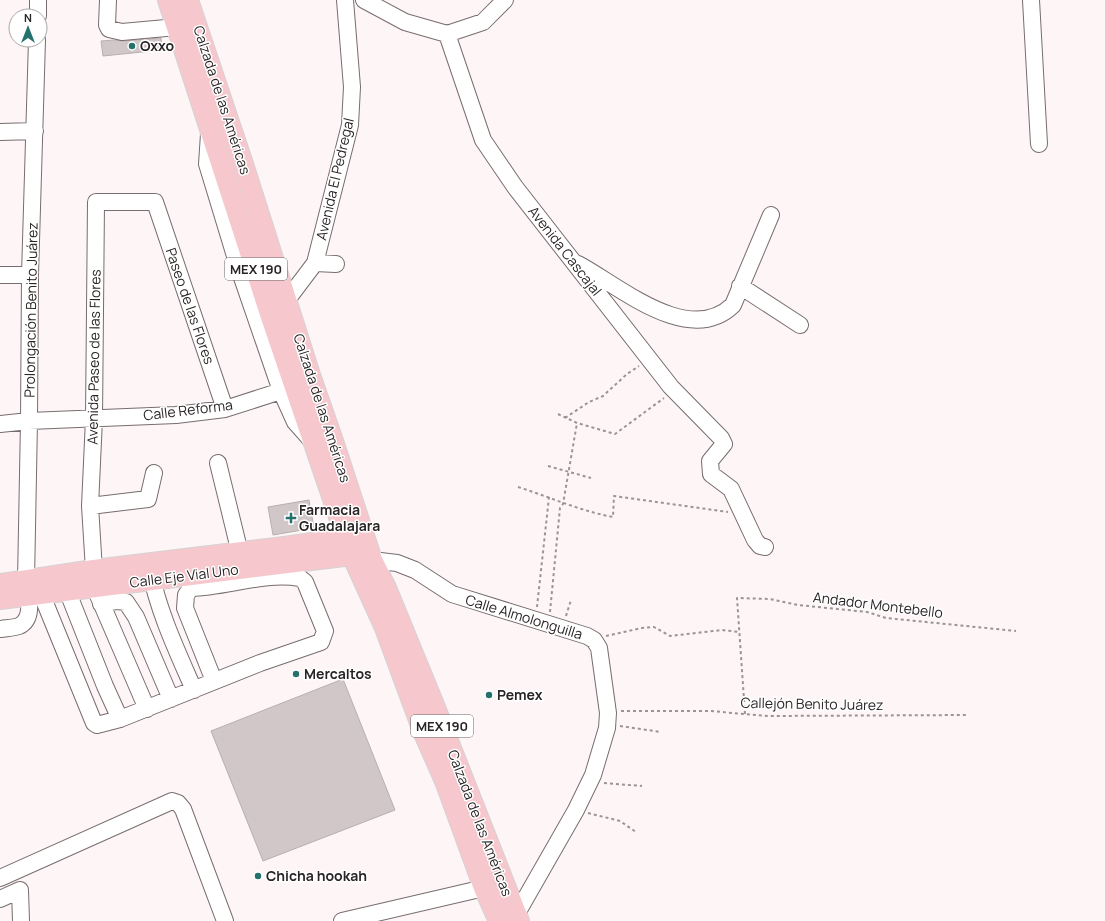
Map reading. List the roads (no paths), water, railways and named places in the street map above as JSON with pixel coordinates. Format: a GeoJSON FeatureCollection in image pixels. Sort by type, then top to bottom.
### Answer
{"type":"FeatureCollection","features":[{"type":"Feature","properties":{"kind":"main road","name":"Calzada de las Américas"},"geometry":{"type":"LineString","coordinates":[[168,0],[313,441],[360,550],[386,588],[431,698],[511,919]]}},
{"type":"Feature","properties":{"kind":"main road","name":"Calzada de las Américas"},"geometry":{"type":"LineString","coordinates":[[188,0],[287,300],[360,550],[385,628],[423,731],[445,781],[484,888],[511,919]]}},
{"type":"Feature","properties":{"kind":"main road","name":"Calle Eje Vial Uno"},"geometry":{"type":"LineString","coordinates":[[0,599],[96,587],[151,572],[240,553],[360,550]]}},
{"type":"Feature","properties":{"kind":"main road","name":"Calle Eje Vial Uno"},"geometry":{"type":"LineString","coordinates":[[151,572],[189,581],[360,550]]}},
{"type":"Feature","properties":{"kind":"main road","name":"Calle Eje Vial Uno"},"geometry":{"type":"LineString","coordinates":[[0,584],[35,595],[71,598],[96,587]]}},
{"type":"Feature","properties":{"kind":"street"},"geometry":{"type":"LineString","coordinates":[[108,0],[107,25],[109,29],[122,32],[177,27]]}},
{"type":"Feature","properties":{"kind":"street","name":"Avenida El Pedregal"},"geometry":{"type":"LineString","coordinates":[[287,300],[315,263],[350,125],[352,87],[345,0]]}},
{"type":"Feature","properties":{"kind":"street"},"geometry":{"type":"LineString","coordinates":[[364,0],[404,22],[447,34],[483,22],[505,0]]}},
{"type":"Feature","properties":{"kind":"street"},"geometry":{"type":"LineString","coordinates":[[1031,0],[1039,144]]}},
{"type":"Feature","properties":{"kind":"street","name":"Avenida Cascajal"},"geometry":{"type":"LineString","coordinates":[[447,34],[483,140],[515,187],[649,359],[674,390],[721,438],[724,444],[710,462],[711,474],[731,489],[755,540],[760,546],[765,548]]}},
{"type":"Feature","properties":{"kind":"street","name":"Prolongación Benito Juárez"},"geometry":{"type":"LineString","coordinates":[[0,629],[20,626],[28,617],[35,595],[29,421],[30,275],[37,48]]}},
{"type":"Feature","properties":{"kind":"street"},"geometry":{"type":"LineString","coordinates":[[210,130],[207,164],[238,266],[281,391],[295,422],[313,441]]}},
{"type":"Feature","properties":{"kind":"street"},"geometry":{"type":"LineString","coordinates":[[0,132],[35,131]]}},
{"type":"Feature","properties":{"kind":"street","name":"Avenida Paseo de las Flores"},"geometry":{"type":"LineString","coordinates":[[147,709],[96,587],[90,506],[94,419],[96,202],[155,202]]}},
{"type":"Feature","properties":{"kind":"street","name":"Paseo de las Flores"},"geometry":{"type":"LineString","coordinates":[[155,202],[225,409]]}},
{"type":"Feature","properties":{"kind":"street"},"geometry":{"type":"LineString","coordinates":[[573,261],[647,305],[670,316],[691,319],[712,318],[725,313],[733,305],[770,215]]}},
{"type":"Feature","properties":{"kind":"street"},"geometry":{"type":"LineString","coordinates":[[315,263],[336,264]]}},
{"type":"Feature","properties":{"kind":"street"},"geometry":{"type":"LineString","coordinates":[[0,275],[30,275]]}},
{"type":"Feature","properties":{"kind":"street"},"geometry":{"type":"LineString","coordinates":[[740,286],[800,325]]}},
{"type":"Feature","properties":{"kind":"street","name":"Calle Reforma"},"geometry":{"type":"LineString","coordinates":[[0,424],[29,421],[176,415],[225,409],[281,391]]}},
{"type":"Feature","properties":{"kind":"street"},"geometry":{"type":"LineString","coordinates":[[218,463],[240,553]]}},
{"type":"Feature","properties":{"kind":"street"},"geometry":{"type":"LineString","coordinates":[[90,506],[148,500],[154,473]]}},
{"type":"Feature","properties":{"kind":"street","name":"Calle Almolonguilla"},"geometry":{"type":"LineString","coordinates":[[360,550],[415,570],[452,594],[594,640],[599,648],[607,718],[590,781],[576,810],[511,919]]}},
{"type":"Feature","properties":{"kind":"street"},"geometry":{"type":"LineString","coordinates":[[151,572],[174,645],[194,690]]}},
{"type":"Feature","properties":{"kind":"street"},"geometry":{"type":"LineString","coordinates":[[35,595],[94,723],[97,725],[120,719],[147,709],[214,681],[321,642],[325,631],[305,582],[300,578],[274,578],[206,587],[189,581],[185,608],[214,681]]}},
{"type":"Feature","properties":{"kind":"street"},"geometry":{"type":"LineString","coordinates":[[96,587],[117,601],[126,602],[136,616],[171,699]]}},
{"type":"Feature","properties":{"kind":"street"},"geometry":{"type":"LineString","coordinates":[[71,598],[105,686],[120,719]]}},
{"type":"Feature","properties":{"kind":"street"},"geometry":{"type":"LineString","coordinates":[[0,878],[172,801],[178,803],[183,809],[225,921]]}},
{"type":"Feature","properties":{"kind":"street"},"geometry":{"type":"LineString","coordinates":[[342,921],[484,888]]}},
{"type":"Feature","properties":{"kind":"street"},"geometry":{"type":"LineString","coordinates":[[0,898],[20,890],[21,921]]}},
{"type":"Feature","properties":{"kind":"place","name":"Oxxo"},"geometry":{"type":"Point","coordinates":[132,46]}},
{"type":"Feature","properties":{"kind":"place","name":"Farmacia Guadalajara"},"geometry":{"type":"Point","coordinates":[291,518]}},
{"type":"Feature","properties":{"kind":"place","name":"Mercaltos"},"geometry":{"type":"Point","coordinates":[296,674]}},
{"type":"Feature","properties":{"kind":"place","name":"Pemex"},"geometry":{"type":"Point","coordinates":[489,695]}},
{"type":"Feature","properties":{"kind":"place","name":"Chicha hookah"},"geometry":{"type":"Point","coordinates":[258,876]}}]}
